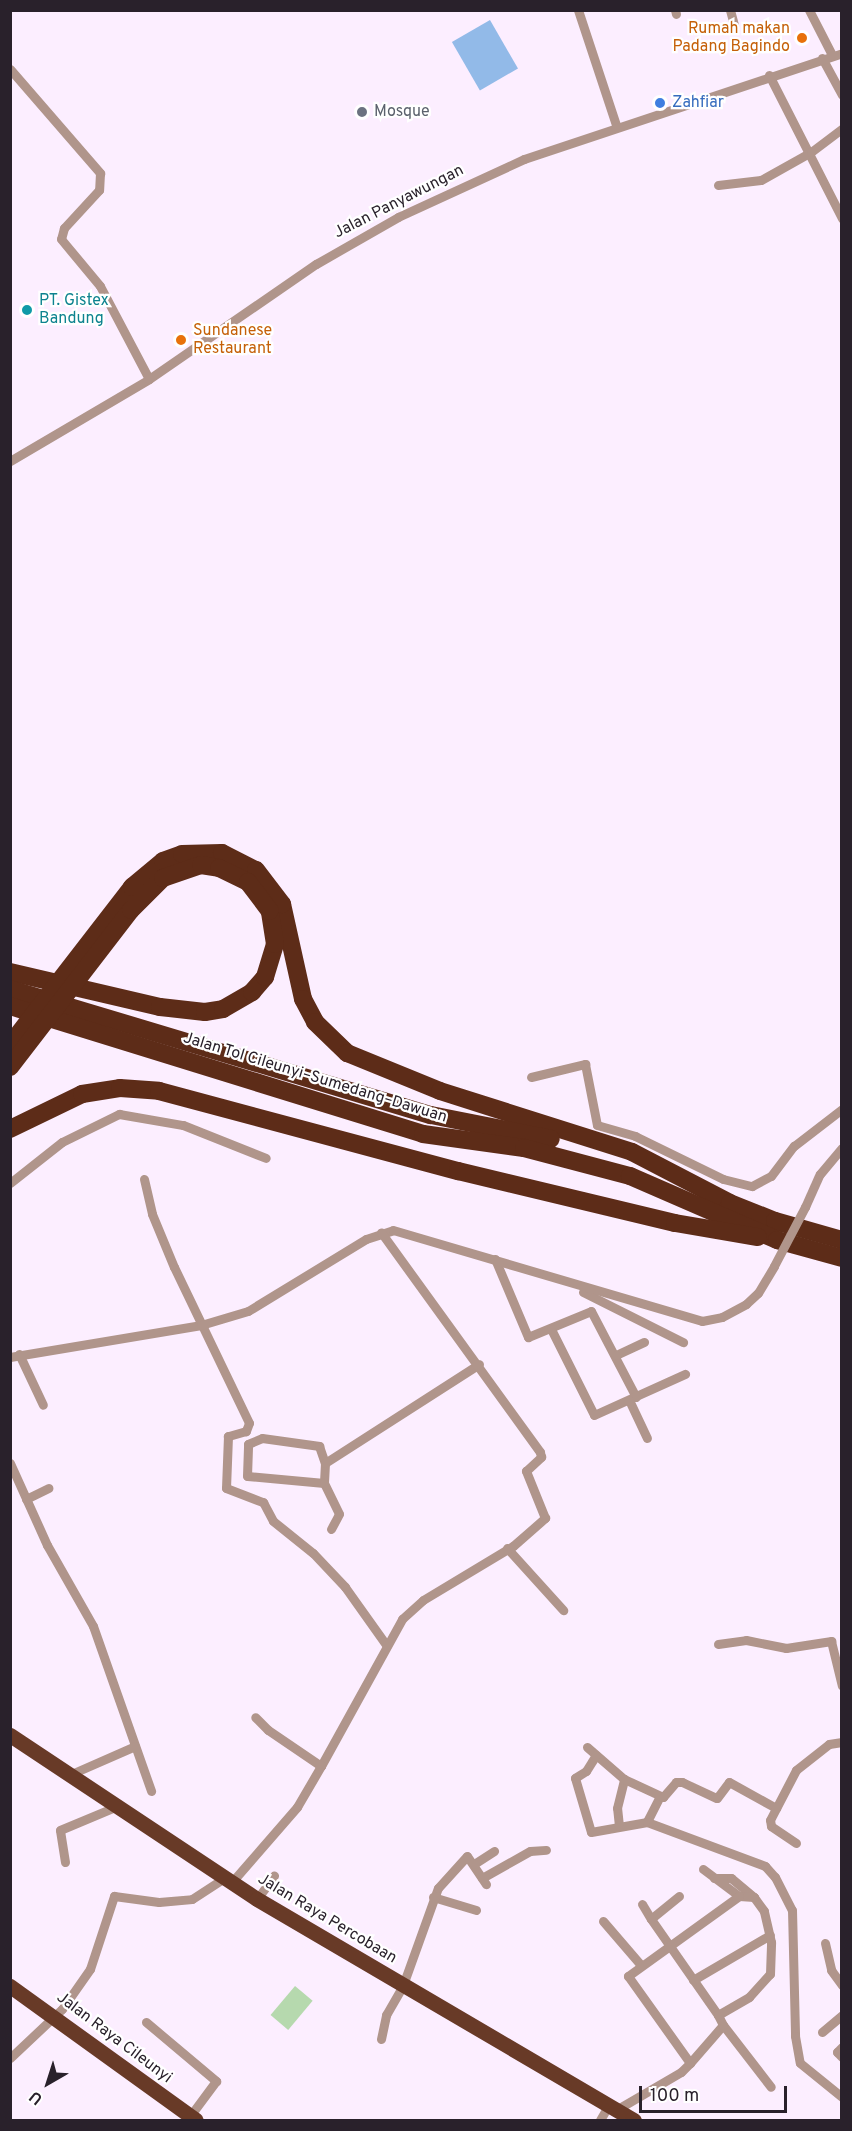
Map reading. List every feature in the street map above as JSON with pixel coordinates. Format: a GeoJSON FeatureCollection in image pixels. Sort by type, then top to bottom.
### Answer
{"type":"FeatureCollection","features":[{"type":"Feature","properties":{"kind":"highway"},"geometry":{"type":"LineString","coordinates":[[10,1045],[132,886],[163,861],[182,854],[203,852],[231,856],[256,870],[276,908],[303,999],[315,1022],[347,1053],[440,1091],[632,1152],[679,1179],[775,1221],[842,1240]]}},
{"type":"Feature","properties":{"kind":"highway"},"geometry":{"type":"LineString","coordinates":[[10,1067],[131,910],[163,878],[201,865],[219,868],[248,882],[276,908]]}},
{"type":"Feature","properties":{"kind":"highway"},"geometry":{"type":"LineString","coordinates":[[10,972],[160,1007],[205,1012],[223,1010],[252,992],[265,977],[274,944],[276,908]]}},
{"type":"Feature","properties":{"kind":"highway","name":"Jalan Tol Cileunyi–Sumedang–Dawuan"},"geometry":{"type":"LineString","coordinates":[[10,989],[431,1115],[568,1142],[679,1179]]}},
{"type":"Feature","properties":{"kind":"highway","name":"Jalan Tol Cileunyi–Sumedang–Dawuan"},"geometry":{"type":"LineString","coordinates":[[10,1006],[423,1134],[524,1148],[630,1176],[777,1240]]}},
{"type":"Feature","properties":{"kind":"highway"},"geometry":{"type":"LineString","coordinates":[[10,1129],[82,1094],[137,1088],[197,1100],[405,1157],[675,1222],[777,1240],[842,1258]]}},
{"type":"Feature","properties":{"kind":"highway","name":"Jalan Raya Percobaan"},"geometry":{"type":"LineString","coordinates":[[10,1735],[115,1807],[257,1899],[621,2114]]}},
{"type":"Feature","properties":{"kind":"highway","name":"Jalan Raya Cileunyi"},"geometry":{"type":"LineString","coordinates":[[10,1986],[56,2015],[193,2118]]}},
{"type":"Feature","properties":{"kind":"street"},"geometry":{"type":"LineString","coordinates":[[578,10],[615,125]]}},
{"type":"Feature","properties":{"kind":"street"},"geometry":{"type":"LineString","coordinates":[[730,10],[734,25]]}},
{"type":"Feature","properties":{"kind":"street"},"geometry":{"type":"LineString","coordinates":[[809,10],[832,55],[842,95]]}},
{"type":"Feature","properties":{"kind":"street","name":"Jalan Panyawungan"},"geometry":{"type":"LineString","coordinates":[[10,461],[149,379],[359,237],[481,176],[615,125],[832,55]]}},
{"type":"Feature","properties":{"kind":"street"},"geometry":{"type":"LineString","coordinates":[[10,69],[100,173],[99,190],[64,228],[61,239],[100,285],[149,379]]}},
{"type":"Feature","properties":{"kind":"street"},"geometry":{"type":"LineString","coordinates":[[769,75],[811,152],[842,218]]}},
{"type":"Feature","properties":{"kind":"street"},"geometry":{"type":"LineString","coordinates":[[718,185],[761,180],[811,152],[842,129]]}},
{"type":"Feature","properties":{"kind":"street"},"geometry":{"type":"LineString","coordinates":[[531,1077],[585,1064],[597,1125],[635,1136],[723,1179],[752,1186],[771,1176],[794,1146],[842,1109]]}},
{"type":"Feature","properties":{"kind":"street"},"geometry":{"type":"LineString","coordinates":[[10,1183],[62,1142],[119,1114],[183,1125],[266,1158]]}},
{"type":"Feature","properties":{"kind":"street"},"geometry":{"type":"LineString","coordinates":[[43,1405],[15,1355],[201,1325],[254,1308],[381,1232],[405,1231],[559,1280],[702,1321],[722,1317],[746,1305],[758,1293],[805,1207],[820,1174],[842,1148]]}},
{"type":"Feature","properties":{"kind":"street"},"geometry":{"type":"LineString","coordinates":[[144,1179],[152,1214],[201,1325],[249,1423],[246,1431],[228,1436],[226,1488],[263,1502],[273,1521],[313,1553],[345,1587],[387,1646]]}},
{"type":"Feature","properties":{"kind":"street"},"geometry":{"type":"LineString","coordinates":[[10,2058],[56,2015],[90,1969],[114,1896],[159,1902],[192,1899],[228,1880],[297,1807],[402,1619],[423,1600],[507,1548],[544,1521],[526,1471],[542,1456],[479,1364],[381,1232]]}},
{"type":"Feature","properties":{"kind":"street"},"geometry":{"type":"LineString","coordinates":[[495,1259],[528,1336],[551,1329],[591,1311],[616,1354],[647,1438]]}},
{"type":"Feature","properties":{"kind":"street"},"geometry":{"type":"LineString","coordinates":[[559,1280],[683,1342]]}},
{"type":"Feature","properties":{"kind":"street"},"geometry":{"type":"LineString","coordinates":[[551,1329],[592,1414],[685,1374]]}},
{"type":"Feature","properties":{"kind":"street"},"geometry":{"type":"LineString","coordinates":[[616,1354],[644,1342]]}},
{"type":"Feature","properties":{"kind":"street"},"geometry":{"type":"LineString","coordinates":[[325,1463],[479,1364]]}},
{"type":"Feature","properties":{"kind":"street"},"geometry":{"type":"LineString","coordinates":[[324,1483],[249,1477],[248,1443],[262,1438],[317,1445],[325,1463],[324,1483],[339,1514],[331,1529]]}},
{"type":"Feature","properties":{"kind":"street"},"geometry":{"type":"LineString","coordinates":[[10,1463],[26,1499],[93,1626],[151,1791]]}},
{"type":"Feature","properties":{"kind":"street"},"geometry":{"type":"LineString","coordinates":[[26,1499],[49,1488]]}},
{"type":"Feature","properties":{"kind":"street"},"geometry":{"type":"LineString","coordinates":[[507,1548],[563,1610]]}},
{"type":"Feature","properties":{"kind":"street"},"geometry":{"type":"LineString","coordinates":[[718,1644],[746,1640],[786,1648],[831,1641],[842,1686]]}},
{"type":"Feature","properties":{"kind":"street"},"geometry":{"type":"LineString","coordinates":[[255,1717],[268,1730],[321,1766]]}},
{"type":"Feature","properties":{"kind":"street"},"geometry":{"type":"LineString","coordinates":[[796,1843],[771,1826],[776,1808],[798,1769],[829,1744],[842,1742]]}},
{"type":"Feature","properties":{"kind":"street"},"geometry":{"type":"LineString","coordinates":[[69,1774],[135,1746]]}},
{"type":"Feature","properties":{"kind":"street"},"geometry":{"type":"LineString","coordinates":[[587,1747],[624,1779],[660,1796],[666,1797],[676,1782],[682,1782],[717,1798],[729,1782],[776,1808]]}},
{"type":"Feature","properties":{"kind":"street"},"geometry":{"type":"LineString","coordinates":[[596,1755],[586,1771],[575,1778],[591,1832],[647,1822],[765,1866],[775,1877],[792,1910],[795,2036],[800,2063],[842,2097]]}},
{"type":"Feature","properties":{"kind":"street"},"geometry":{"type":"LineString","coordinates":[[619,1826],[617,1808],[624,1779]]}},
{"type":"Feature","properties":{"kind":"street"},"geometry":{"type":"LineString","coordinates":[[647,1822],[660,1796]]}},
{"type":"Feature","properties":{"kind":"street"},"geometry":{"type":"LineString","coordinates":[[65,1862],[60,1830],[115,1807]]}},
{"type":"Feature","properties":{"kind":"street"},"geometry":{"type":"LineString","coordinates":[[381,2039],[386,2015],[403,1985],[433,1897],[467,1856],[484,1881],[530,1851],[546,1850]]}},
{"type":"Feature","properties":{"kind":"street"},"geometry":{"type":"LineString","coordinates":[[474,1864],[494,1851]]}},
{"type":"Feature","properties":{"kind":"street"},"geometry":{"type":"LineString","coordinates":[[703,1869],[739,1896],[754,1897]]}},
{"type":"Feature","properties":{"kind":"street"},"geometry":{"type":"LineString","coordinates":[[257,1899],[274,1876]]}},
{"type":"Feature","properties":{"kind":"street"},"geometry":{"type":"LineString","coordinates":[[714,1878],[731,1878],[754,1897],[765,1911],[770,1935],[771,1974],[749,1997],[718,2015]]}},
{"type":"Feature","properties":{"kind":"street"},"geometry":{"type":"LineString","coordinates":[[651,1919],[680,1896]]}},
{"type":"Feature","properties":{"kind":"street"},"geometry":{"type":"LineString","coordinates":[[690,2062],[628,1978],[640,1964],[670,1946],[739,1896]]}},
{"type":"Feature","properties":{"kind":"street"},"geometry":{"type":"LineString","coordinates":[[433,1897],[476,1910]]}},
{"type":"Feature","properties":{"kind":"street"},"geometry":{"type":"LineString","coordinates":[[642,1904],[723,2025],[771,2087]]}},
{"type":"Feature","properties":{"kind":"street"},"geometry":{"type":"LineString","coordinates":[[603,1922],[640,1964]]}},
{"type":"Feature","properties":{"kind":"street"},"geometry":{"type":"LineString","coordinates":[[693,1980],[770,1935]]}},
{"type":"Feature","properties":{"kind":"street"},"geometry":{"type":"LineString","coordinates":[[825,1943],[831,1970],[842,1984]]}},
{"type":"Feature","properties":{"kind":"street"},"geometry":{"type":"LineString","coordinates":[[822,2032],[842,2015]]}},
{"type":"Feature","properties":{"kind":"street"},"geometry":{"type":"LineString","coordinates":[[146,2022],[216,2081],[193,2118]]}},
{"type":"Feature","properties":{"kind":"street"},"geometry":{"type":"LineString","coordinates":[[600,2121],[621,2114],[670,2081],[723,2025]]}},
{"type":"Feature","properties":{"kind":"street"},"geometry":{"type":"LineString","coordinates":[[842,2047],[837,2052],[842,2057]]}},
{"type":"Feature","properties":{"kind":"green space"},"geometry":{"type":"Polygon","coordinates":[[[295,1986],[313,2001],[288,2030],[271,2015],[295,1986]]]}},
{"type":"Feature","properties":{"kind":"water"},"geometry":{"type":"Polygon","coordinates":[[[490,20],[518,68],[480,90],[452,42],[490,20]]]}},
{"type":"Feature","properties":{"kind":"place","name":"Rumah makan Padang Bagindo"},"geometry":{"type":"Point","coordinates":[802,38]}},
{"type":"Feature","properties":{"kind":"place","name":"Zahfiar"},"geometry":{"type":"Point","coordinates":[660,103]}},
{"type":"Feature","properties":{"kind":"place","name":"Mosque"},"geometry":{"type":"Point","coordinates":[362,112]}},
{"type":"Feature","properties":{"kind":"place","name":"PT. Gistex Bandung"},"geometry":{"type":"Point","coordinates":[27,310]}},
{"type":"Feature","properties":{"kind":"place","name":"Sundanese Restaurant"},"geometry":{"type":"Point","coordinates":[181,340]}}]}
